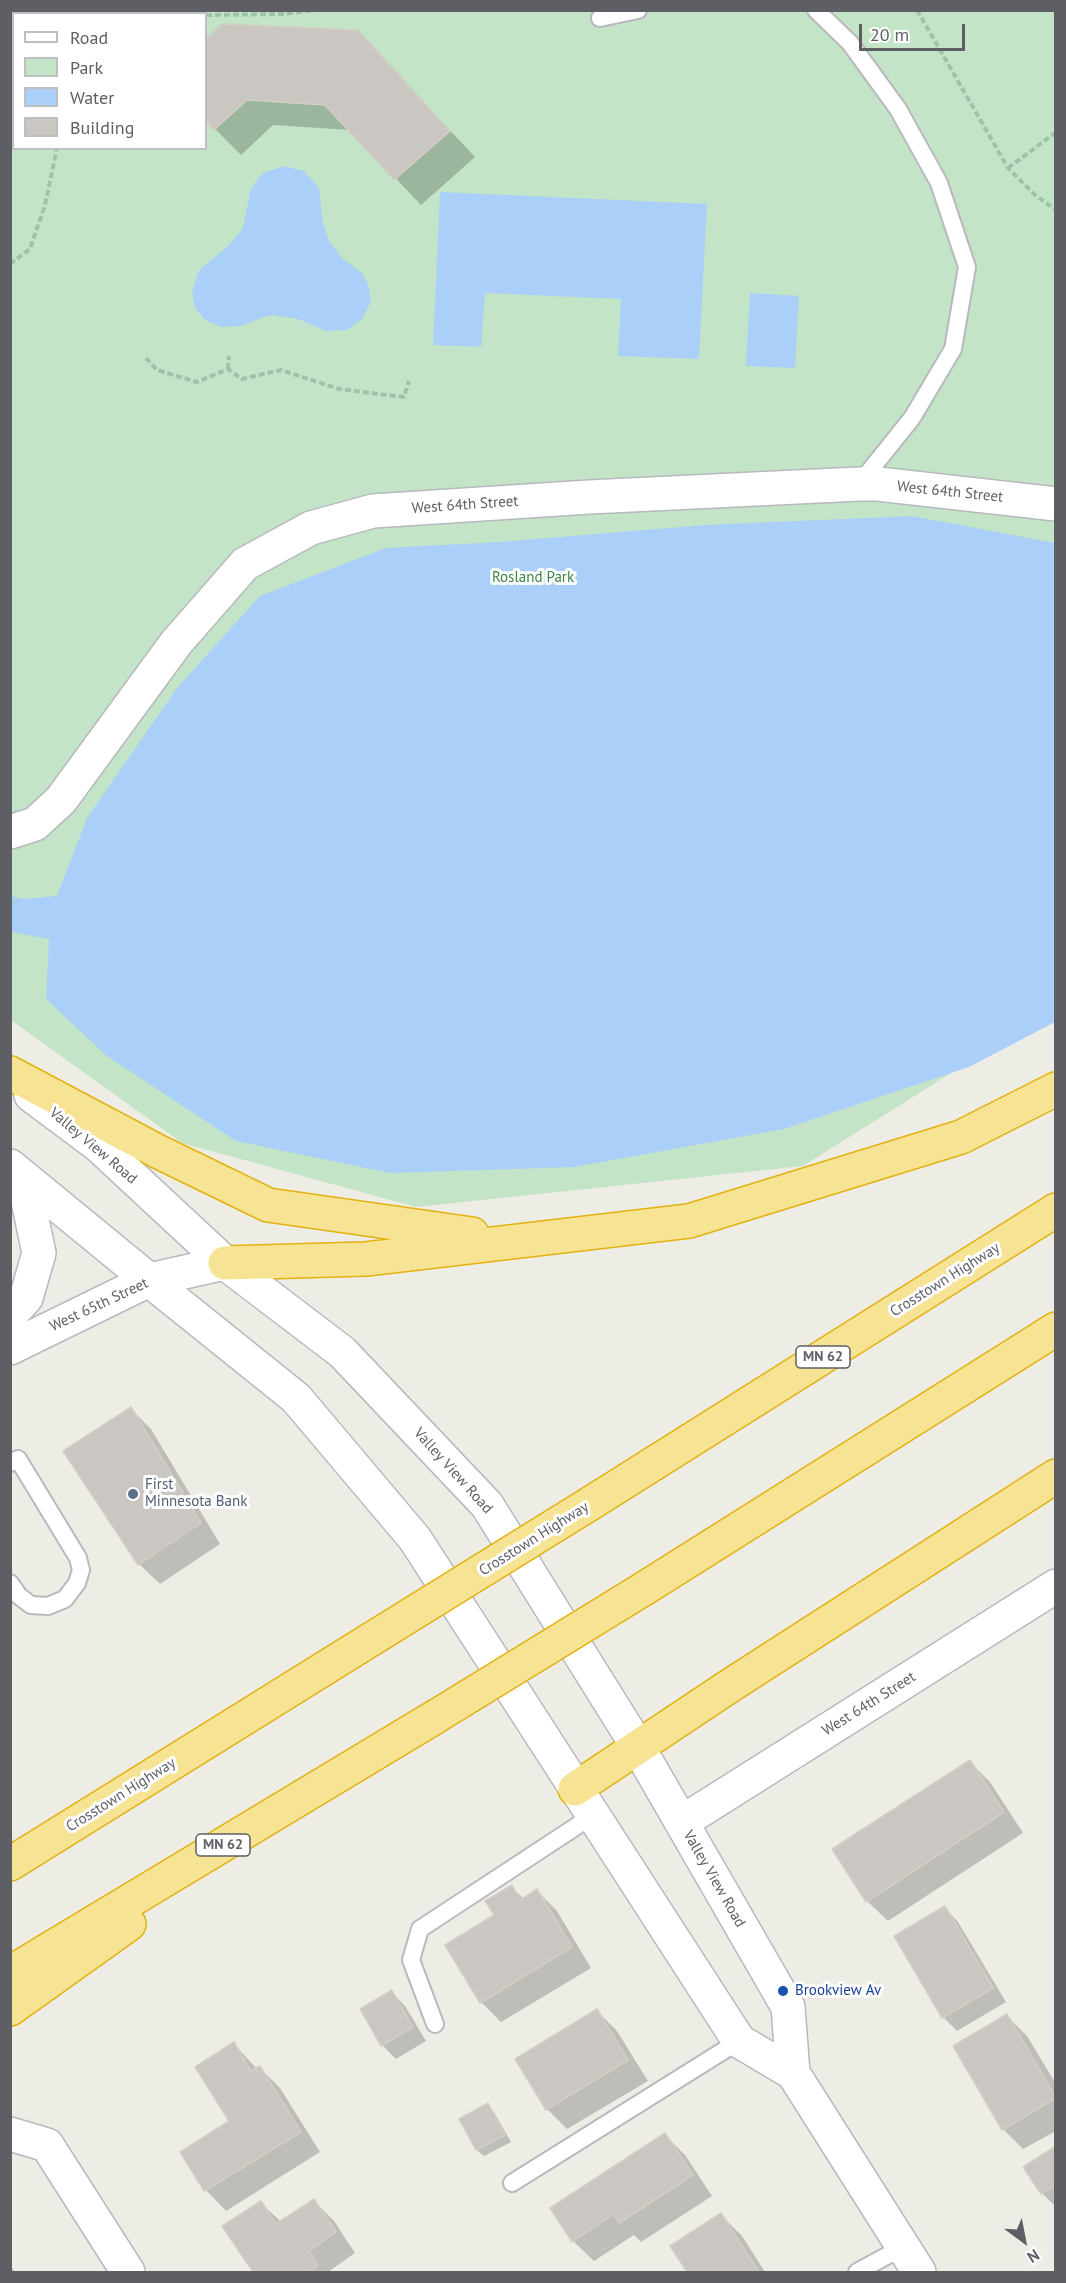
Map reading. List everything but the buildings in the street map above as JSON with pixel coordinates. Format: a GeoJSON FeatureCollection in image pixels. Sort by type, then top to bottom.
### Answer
{"type":"FeatureCollection","features":[{"type":"Feature","properties":{"kind":"highway"},"geometry":{"type":"LineString","coordinates":[[10,1073],[157,1151],[268,1205],[525,1240]]}},
{"type":"Feature","properties":{"kind":"highway"},"geometry":{"type":"LineString","coordinates":[[225,1263],[366,1259],[689,1221],[961,1137],[1056,1089]]}},
{"type":"Feature","properties":{"kind":"highway","name":"Crosstown Highway"},"geometry":{"type":"LineString","coordinates":[[10,1864],[591,1503],[1056,1210]]}},
{"type":"Feature","properties":{"kind":"highway","name":"MN 62"},"geometry":{"type":"LineString","coordinates":[[10,1972],[336,1777],[645,1588],[1056,1329]]}},
{"type":"Feature","properties":{"kind":"highway"},"geometry":{"type":"LineString","coordinates":[[584,1802],[638,1747],[1056,1476]]}},
{"type":"Feature","properties":{"kind":"highway"},"geometry":{"type":"LineString","coordinates":[[10,2008],[336,1777]]}},
{"type":"Feature","properties":{"kind":"street","name":"West 64th Street"},"geometry":{"type":"LineString","coordinates":[[10,832],[35,824],[61,800],[176,643],[245,564],[311,528],[373,511],[589,496],[859,484],[1053,497]]}},
{"type":"Feature","properties":{"kind":"street","name":"Valley View Road"},"geometry":{"type":"LineString","coordinates":[[10,1080],[98,1145],[225,1263],[342,1352],[487,1505],[638,1747],[788,2007],[793,2073]]}},
{"type":"Feature","properties":{"kind":"street","name":"Valley View Road"},"geometry":{"type":"LineString","coordinates":[[17,1172],[296,1398],[415,1539],[739,2041],[793,2073],[911,2260]]}},
{"type":"Feature","properties":{"kind":"street"},"geometry":{"type":"LineString","coordinates":[[10,1315],[26,1298],[39,1253],[17,1172]]}},
{"type":"Feature","properties":{"kind":"street","name":"West 65th Street"},"geometry":{"type":"LineString","coordinates":[[10,1348],[149,1280],[225,1263]]}},
{"type":"Feature","properties":{"kind":"street","name":"West 64th Street"},"geometry":{"type":"LineString","coordinates":[[681,1822],[1056,1586]]}},
{"type":"Feature","properties":{"kind":"street"},"geometry":{"type":"LineString","coordinates":[[10,2134],[47,2145],[128,2272]]}},
{"type":"Feature","properties":{"kind":"lane"},"geometry":{"type":"LineString","coordinates":[[600,18],[638,10]]}},
{"type":"Feature","properties":{"kind":"lane"},"geometry":{"type":"LineString","coordinates":[[816,10],[850,43],[898,109],[939,183],[967,267],[953,349],[912,418],[859,484]]}},
{"type":"Feature","properties":{"kind":"lane"},"geometry":{"type":"LineString","coordinates":[[10,1463],[18,1459],[78,1558],[81,1570],[77,1583],[65,1599],[48,1606],[31,1605],[19,1596],[10,1583]]}},
{"type":"Feature","properties":{"kind":"lane"},"geometry":{"type":"LineString","coordinates":[[435,2024],[411,1960],[420,1929],[584,1802]]}},
{"type":"Feature","properties":{"kind":"lane"},"geometry":{"type":"LineString","coordinates":[[512,2183],[739,2041]]}},
{"type":"Feature","properties":{"kind":"lane"},"geometry":{"type":"LineString","coordinates":[[857,2272],[911,2260]]}},
{"type":"Feature","properties":{"kind":"path"},"geometry":{"type":"LineString","coordinates":[[207,15],[285,14],[316,10]]}},
{"type":"Feature","properties":{"kind":"path"},"geometry":{"type":"LineString","coordinates":[[917,10],[1008,168],[1035,195],[1056,210]]}},
{"type":"Feature","properties":{"kind":"path"},"geometry":{"type":"LineString","coordinates":[[1008,168],[1055,133]]}},
{"type":"Feature","properties":{"kind":"path"},"geometry":{"type":"LineString","coordinates":[[10,264],[30,249],[45,205],[57,150]]}},
{"type":"Feature","properties":{"kind":"path"},"geometry":{"type":"LineString","coordinates":[[228,369],[229,356]]}},
{"type":"Feature","properties":{"kind":"path"},"geometry":{"type":"LineString","coordinates":[[146,358],[157,370],[197,382],[228,369]]}},
{"type":"Feature","properties":{"kind":"path"},"geometry":{"type":"LineString","coordinates":[[228,369],[242,379],[281,370],[339,389],[404,397],[409,381]]}},
{"type":"Feature","properties":{"kind":"green space","name":"Rosland Park"},"geometry":{"type":"Polygon","coordinates":[[[11,11],[1055,11],[1055,1008],[803,1166],[416,1207],[182,1143],[11,1020],[11,11]]]}},
{"type":"Feature","properties":{"kind":"water"},"geometry":{"type":"Polygon","coordinates":[[[285,166],[304,171],[315,183],[319,189],[323,223],[328,239],[342,258],[363,274],[368,284],[371,298],[369,306],[362,319],[347,330],[326,331],[298,319],[273,315],[241,326],[221,327],[205,320],[195,307],[192,293],[199,270],[226,248],[241,231],[250,192],[258,179],[263,173],[285,166]]]}},
{"type":"Feature","properties":{"kind":"water"},"geometry":{"type":"Polygon","coordinates":[[[440,192],[707,204],[699,359],[618,356],[621,299],[485,293],[481,347],[433,345],[440,192]]]}},
{"type":"Feature","properties":{"kind":"water"},"geometry":{"type":"Polygon","coordinates":[[[750,293],[799,296],[795,368],[746,366],[750,293]]]}},
{"type":"Feature","properties":{"kind":"water"},"geometry":{"type":"Polygon","coordinates":[[[912,516],[1055,543],[1055,1022],[969,1067],[784,1129],[574,1167],[390,1173],[236,1141],[107,1056],[46,999],[49,939],[11,932],[11,896],[23,899],[57,896],[87,818],[177,688],[260,596],[386,548],[499,542],[706,525],[912,516]]]}},
{"type":"Feature","properties":{"kind":"place","name":"First Minnesota Bank"},"geometry":{"type":"Point","coordinates":[133,1494]}},
{"type":"Feature","properties":{"kind":"place","name":"Brookview Av"},"geometry":{"type":"Point","coordinates":[783,1991]}}]}
